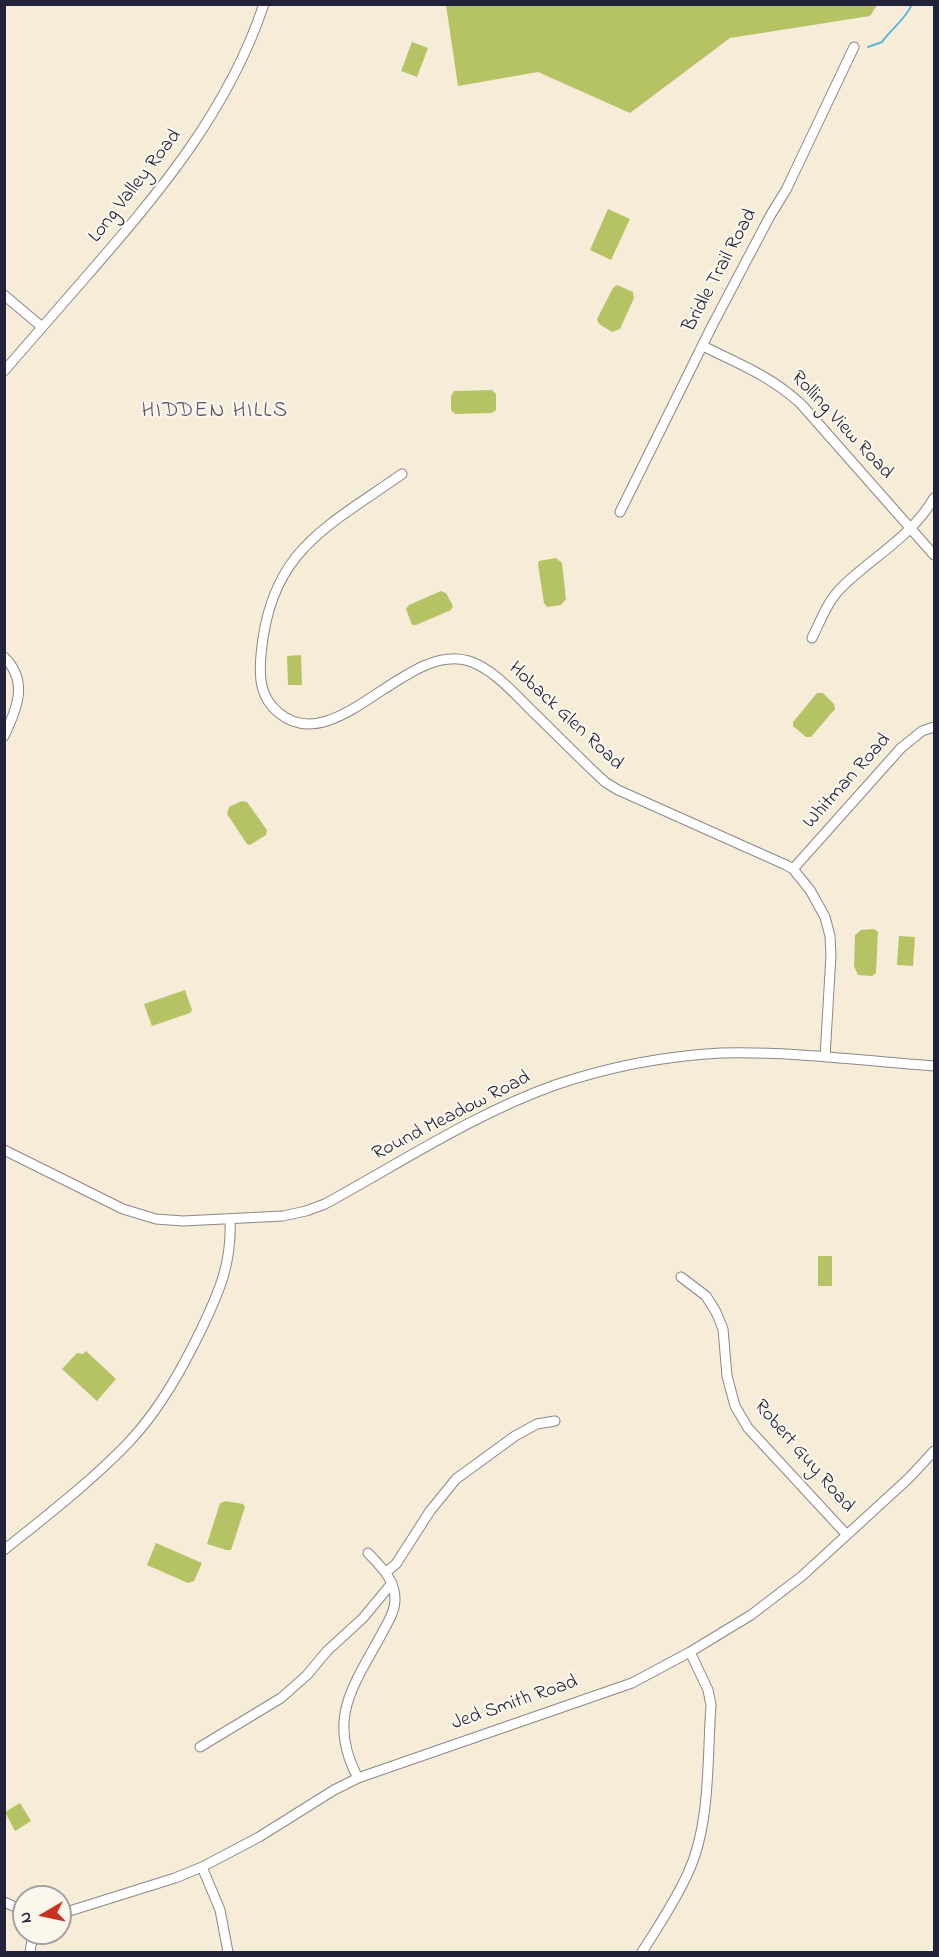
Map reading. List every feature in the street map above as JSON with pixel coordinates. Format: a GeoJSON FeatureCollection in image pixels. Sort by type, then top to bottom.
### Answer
{"type":"FeatureCollection","features":[{"type":"Feature","properties":{"kind":"street","name":"Long Valley Road"},"geometry":{"type":"LineString","coordinates":[[4,371],[117,241],[186,156],[226,90],[251,41],[264,4]]}},
{"type":"Feature","properties":{"kind":"street","name":"Bridle Trail Road"},"geometry":{"type":"LineString","coordinates":[[620,512],[703,345],[786,189],[854,46]]}},
{"type":"Feature","properties":{"kind":"street"},"geometry":{"type":"LineString","coordinates":[[4,295],[42,327]]}},
{"type":"Feature","properties":{"kind":"street","name":"Rolling View Road"},"geometry":{"type":"LineString","coordinates":[[703,345],[785,389],[934,555]]}},
{"type":"Feature","properties":{"kind":"street","name":"Hoback Glen Road"},"geometry":{"type":"LineString","coordinates":[[402,474],[325,528],[296,555],[283,574],[272,597],[262,645],[260,675],[263,690],[270,704],[279,714],[295,722],[315,724],[334,719],[417,670],[440,661],[468,661],[490,673],[509,688],[605,782],[618,790],[793,869],[818,902],[825,916],[830,936],[825,1057]]}},
{"type":"Feature","properties":{"kind":"street"},"geometry":{"type":"LineString","coordinates":[[812,638],[828,605],[842,586],[911,529],[927,511],[934,498]]}},
{"type":"Feature","properties":{"kind":"street"},"geometry":{"type":"LineString","coordinates":[[4,657],[10,662],[17,675],[20,690],[18,708],[4,736]]}},
{"type":"Feature","properties":{"kind":"street","name":"Whitman Road"},"geometry":{"type":"LineString","coordinates":[[793,869],[901,748],[922,731],[934,727]]}},
{"type":"Feature","properties":{"kind":"street","name":"Round Meadow Road"},"geometry":{"type":"LineString","coordinates":[[4,1150],[136,1214],[171,1221],[283,1216],[325,1204],[482,1117],[528,1096],[587,1075],[646,1062],[702,1055],[767,1053],[934,1066]]}},
{"type":"Feature","properties":{"kind":"street"},"geometry":{"type":"LineString","coordinates":[[4,1550],[115,1456],[161,1402],[191,1351],[219,1292],[230,1246],[230,1219]]}},
{"type":"Feature","properties":{"kind":"street","name":"Robert Guy Road"},"geometry":{"type":"LineString","coordinates":[[681,1276],[706,1296],[716,1312],[723,1329],[727,1376],[735,1406],[748,1428],[846,1534]]}},
{"type":"Feature","properties":{"kind":"street"},"geometry":{"type":"LineString","coordinates":[[386,1572],[396,1564],[430,1511],[456,1479],[494,1450],[530,1428],[537,1424],[555,1422]]}},
{"type":"Feature","properties":{"kind":"street","name":"Jed Smith Road"},"geometry":{"type":"LineString","coordinates":[[72,1910],[202,1867],[259,1837],[358,1779],[632,1683],[690,1652],[751,1615],[802,1575],[909,1478],[934,1451]]}},
{"type":"Feature","properties":{"kind":"street"},"geometry":{"type":"LineString","coordinates":[[358,1779],[350,1760],[344,1734],[345,1707],[353,1687],[392,1614],[395,1599],[392,1583],[386,1572],[368,1553]]}},
{"type":"Feature","properties":{"kind":"street"},"geometry":{"type":"LineString","coordinates":[[200,1747],[281,1698],[363,1618],[392,1583]]}},
{"type":"Feature","properties":{"kind":"street"},"geometry":{"type":"LineString","coordinates":[[642,1953],[688,1873],[698,1845],[704,1812],[711,1705],[708,1690],[690,1652]]}},
{"type":"Feature","properties":{"kind":"street"},"geometry":{"type":"LineString","coordinates":[[202,1867],[220,1910],[228,1953]]}},
{"type":"Feature","properties":{"kind":"green space"},"geometry":{"type":"Polygon","coordinates":[[[446,4],[877,5],[870,16],[730,38],[630,113],[538,72],[458,86],[446,4]]]}},
{"type":"Feature","properties":{"kind":"green space"},"geometry":{"type":"Polygon","coordinates":[[[412,42],[428,48],[417,77],[401,71],[412,42]]]}},
{"type":"Feature","properties":{"kind":"green space"},"geometry":{"type":"Polygon","coordinates":[[[608,209],[630,219],[611,260],[590,250],[608,209]]]}},
{"type":"Feature","properties":{"kind":"green space"},"geometry":{"type":"Polygon","coordinates":[[[617,285],[633,292],[634,298],[620,329],[612,332],[599,324],[597,319],[613,288],[617,285]]]}},
{"type":"Feature","properties":{"kind":"green space"},"geometry":{"type":"Polygon","coordinates":[[[492,390],[496,394],[496,410],[492,413],[455,414],[451,410],[451,396],[454,391],[492,390]]]}},
{"type":"Feature","properties":{"kind":"green space"},"geometry":{"type":"Polygon","coordinates":[[[556,558],[562,563],[566,599],[561,605],[547,607],[544,603],[538,564],[539,561],[556,558]]]}},
{"type":"Feature","properties":{"kind":"green space"},"geometry":{"type":"Polygon","coordinates":[[[441,591],[446,593],[453,606],[451,610],[412,625],[406,609],[409,605],[441,591]]]}},
{"type":"Feature","properties":{"kind":"green space"},"geometry":{"type":"Polygon","coordinates":[[[301,655],[302,685],[288,685],[287,656],[301,655]]]}},
{"type":"Feature","properties":{"kind":"green space"},"geometry":{"type":"Polygon","coordinates":[[[817,693],[823,693],[834,704],[835,709],[811,737],[806,737],[793,726],[793,722],[817,693]]]}},
{"type":"Feature","properties":{"kind":"green space"},"geometry":{"type":"Polygon","coordinates":[[[242,801],[247,802],[267,830],[266,835],[250,845],[247,844],[227,814],[229,807],[242,801]]]}},
{"type":"Feature","properties":{"kind":"green space"},"geometry":{"type":"Polygon","coordinates":[[[874,929],[878,932],[876,973],[872,976],[858,975],[854,966],[855,935],[861,930],[874,929]]]}},
{"type":"Feature","properties":{"kind":"green space"},"geometry":{"type":"Polygon","coordinates":[[[899,936],[915,937],[913,966],[897,965],[899,936]]]}},
{"type":"Feature","properties":{"kind":"green space"},"geometry":{"type":"Polygon","coordinates":[[[185,990],[192,1010],[190,1013],[152,1026],[144,1004],[185,990]]]}},
{"type":"Feature","properties":{"kind":"green space"},"geometry":{"type":"Polygon","coordinates":[[[818,1256],[832,1256],[832,1286],[818,1286],[818,1256]]]}},
{"type":"Feature","properties":{"kind":"green space"},"geometry":{"type":"Polygon","coordinates":[[[86,1351],[116,1379],[97,1401],[62,1369],[77,1353],[83,1354],[86,1351]]]}},
{"type":"Feature","properties":{"kind":"green space"},"geometry":{"type":"Polygon","coordinates":[[[226,1501],[243,1504],[245,1507],[231,1550],[207,1544],[220,1503],[226,1501]]]}},
{"type":"Feature","properties":{"kind":"green space"},"geometry":{"type":"Polygon","coordinates":[[[156,1543],[202,1563],[194,1581],[188,1583],[147,1565],[156,1543]]]}},
{"type":"Feature","properties":{"kind":"green space"},"geometry":{"type":"Polygon","coordinates":[[[20,1803],[31,1821],[15,1831],[5,1812],[20,1803]]]}},
{"type":"Feature","properties":{"kind":"waterway"},"geometry":{"type":"LineString","coordinates":[[868,47],[882,42],[912,4]]}},
{"type":"Feature","properties":{"kind":"district","name":"HIDDEN HILLS"},"geometry":{"type":"Point","coordinates":[215,412]}}]}
